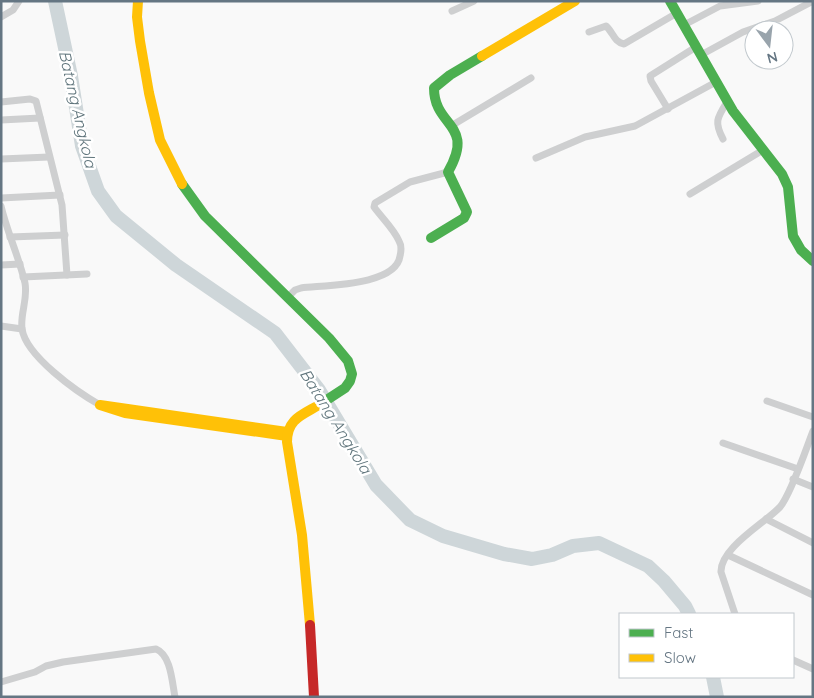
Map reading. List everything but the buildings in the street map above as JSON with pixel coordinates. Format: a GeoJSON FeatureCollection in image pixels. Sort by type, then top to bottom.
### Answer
{"type":"FeatureCollection","features":[{"type":"Feature","properties":{"kind":"main road"},"geometry":{"type":"LineString","coordinates":[[138,1],[137,17],[149,93],[160,140],[183,186],[205,216],[329,338],[347,359],[352,368],[350,382],[345,388],[292,422],[287,434],[302,535],[314,697]]}},
{"type":"Feature","properties":{"kind":"main road"},"geometry":{"type":"LineString","coordinates":[[430,238],[464,218],[467,212],[448,172],[459,148],[456,134],[435,102],[434,90],[438,84],[542,19],[575,1]]}},
{"type":"Feature","properties":{"kind":"main road"},"geometry":{"type":"LineString","coordinates":[[670,1],[728,102],[745,128],[782,174],[788,187],[793,236],[801,250],[813,261]]}},
{"type":"Feature","properties":{"kind":"main road"},"geometry":{"type":"LineString","coordinates":[[100,405],[287,434]]}},
{"type":"Feature","properties":{"kind":"street"},"geometry":{"type":"LineString","coordinates":[[1,17],[13,10],[19,1]]}},
{"type":"Feature","properties":{"kind":"street"},"geometry":{"type":"LineString","coordinates":[[452,11],[474,1]]}},
{"type":"Feature","properties":{"kind":"street"},"geometry":{"type":"LineString","coordinates":[[684,25],[720,6],[758,1]]}},
{"type":"Feature","properties":{"kind":"street"},"geometry":{"type":"LineString","coordinates":[[668,109],[651,81],[650,76],[698,51],[743,32],[781,19],[813,1]]}},
{"type":"Feature","properties":{"kind":"street"},"geometry":{"type":"LineString","coordinates":[[589,32],[607,27],[615,39],[624,44],[677,13]]}},
{"type":"Feature","properties":{"kind":"street"},"geometry":{"type":"LineString","coordinates":[[451,126],[531,78]]}},
{"type":"Feature","properties":{"kind":"street"},"geometry":{"type":"LineString","coordinates":[[536,158],[585,137],[635,126],[716,82]]}},
{"type":"Feature","properties":{"kind":"street"},"geometry":{"type":"LineString","coordinates":[[1,102],[33,99],[38,107],[60,195],[67,275]]}},
{"type":"Feature","properties":{"kind":"street"},"geometry":{"type":"LineString","coordinates":[[723,139],[718,128],[717,119],[728,102]]}},
{"type":"Feature","properties":{"kind":"street"},"geometry":{"type":"LineString","coordinates":[[1,120],[40,118]]}},
{"type":"Feature","properties":{"kind":"street"},"geometry":{"type":"LineString","coordinates":[[690,194],[763,150]]}},
{"type":"Feature","properties":{"kind":"street"},"geometry":{"type":"LineString","coordinates":[[1,159],[49,156]]}},
{"type":"Feature","properties":{"kind":"street"},"geometry":{"type":"LineString","coordinates":[[287,298],[295,290],[301,288],[339,286],[378,276],[395,269],[401,256],[400,242],[374,207],[375,203],[410,182],[448,172]]}},
{"type":"Feature","properties":{"kind":"street"},"geometry":{"type":"LineString","coordinates":[[1,198],[60,195]]}},
{"type":"Feature","properties":{"kind":"street"},"geometry":{"type":"LineString","coordinates":[[1,206],[4,225],[20,264],[23,277],[26,301],[22,329],[29,345],[53,372],[87,398],[100,405]]}},
{"type":"Feature","properties":{"kind":"street"},"geometry":{"type":"LineString","coordinates":[[10,237],[65,235]]}},
{"type":"Feature","properties":{"kind":"street"},"geometry":{"type":"LineString","coordinates":[[1,265],[20,264]]}},
{"type":"Feature","properties":{"kind":"street"},"geometry":{"type":"LineString","coordinates":[[23,277],[87,274]]}},
{"type":"Feature","properties":{"kind":"street"},"geometry":{"type":"LineString","coordinates":[[1,326],[22,329]]}},
{"type":"Feature","properties":{"kind":"street"},"geometry":{"type":"LineString","coordinates":[[767,401],[813,417]]}},
{"type":"Feature","properties":{"kind":"street"},"geometry":{"type":"LineString","coordinates":[[735,613],[721,570],[722,565],[735,546],[782,505],[812,433]]}},
{"type":"Feature","properties":{"kind":"street"},"geometry":{"type":"LineString","coordinates":[[722,443],[798,469]]}},
{"type":"Feature","properties":{"kind":"street"},"geometry":{"type":"LineString","coordinates":[[793,479],[813,487]]}},
{"type":"Feature","properties":{"kind":"street"},"geometry":{"type":"LineString","coordinates":[[766,518],[813,543]]}},
{"type":"Feature","properties":{"kind":"street"},"geometry":{"type":"LineString","coordinates":[[728,555],[813,595]]}},
{"type":"Feature","properties":{"kind":"street"},"geometry":{"type":"LineString","coordinates":[[1,682],[63,662],[156,649],[162,651],[166,657],[176,697]]}},
{"type":"Feature","properties":{"kind":"street"},"geometry":{"type":"LineString","coordinates":[[794,660],[813,669]]}},
{"type":"Feature","properties":{"kind":"waterway","name":"Batang Angkola"},"geometry":{"type":"LineString","coordinates":[[55,1],[71,76],[82,146],[98,191],[116,216],[176,265],[275,333],[319,390],[376,485],[410,520],[443,536],[504,554],[532,559],[552,555],[573,546],[599,543],[648,566],[664,581],[688,613]]}},
{"type":"Feature","properties":{"kind":"waterway","name":"Batang Angkola"},"geometry":{"type":"LineString","coordinates":[[713,678],[717,697]]}},
{"type":"Feature","properties":{"kind":"traffic: fast"},"geometry":{"type":"LineString","coordinates":[[670,1],[733,111],[782,174],[788,187],[793,236],[801,250],[813,261]]}},
{"type":"Feature","properties":{"kind":"traffic: fast"},"geometry":{"type":"LineString","coordinates":[[431,238],[464,218],[467,212],[448,172],[458,144],[456,134],[440,111],[434,88],[450,75],[482,56]]}},
{"type":"Feature","properties":{"kind":"traffic: fast"},"geometry":{"type":"LineString","coordinates":[[182,184],[205,216],[329,338],[348,361],[352,374],[350,381],[345,388],[319,405]]}},
{"type":"Feature","properties":{"kind":"traffic: slow"},"geometry":{"type":"LineString","coordinates":[[138,1],[137,17],[140,41],[160,140],[182,184]]}},
{"type":"Feature","properties":{"kind":"traffic: slow"},"geometry":{"type":"LineString","coordinates":[[482,56],[575,1]]}},
{"type":"Feature","properties":{"kind":"traffic: slow"},"geometry":{"type":"LineString","coordinates":[[287,432],[100,405],[125,413],[287,436]]}},
{"type":"Feature","properties":{"kind":"traffic: slow"},"geometry":{"type":"LineString","coordinates":[[310,625],[302,535],[287,442],[293,423],[301,415],[319,405]]}},
{"type":"Feature","properties":{"kind":"traffic: jam"},"geometry":{"type":"LineString","coordinates":[[310,625],[314,697]]}}]}
